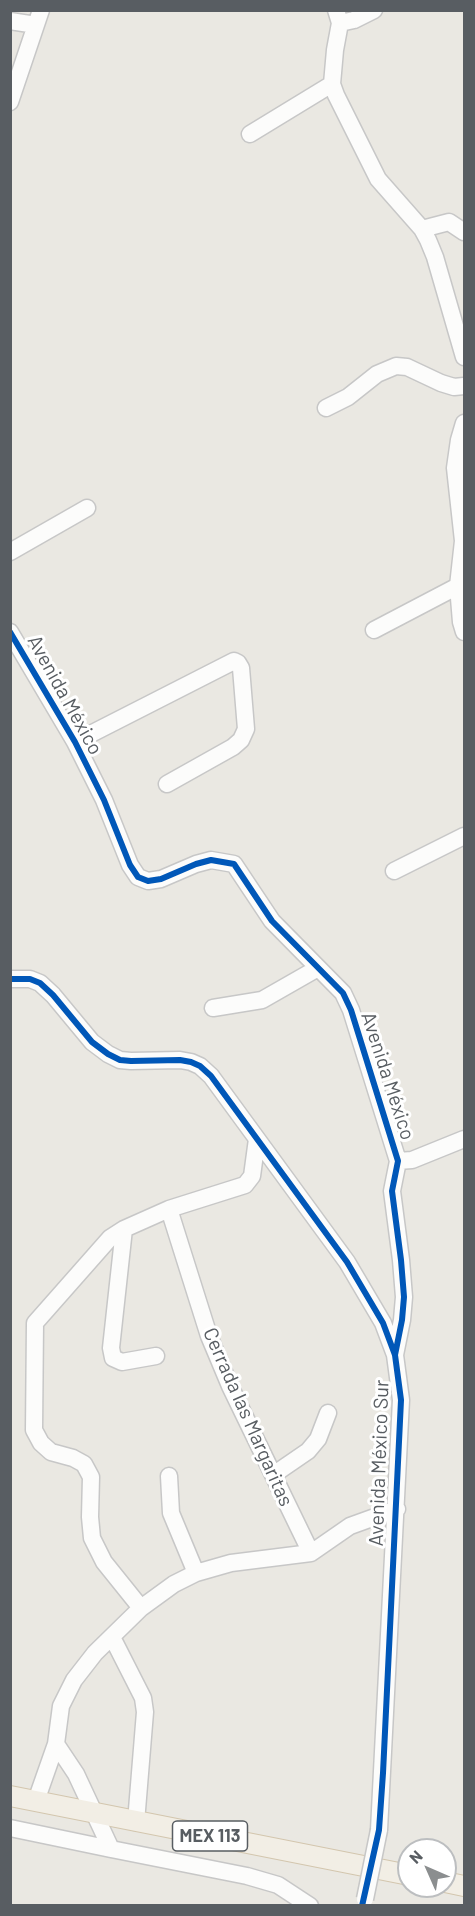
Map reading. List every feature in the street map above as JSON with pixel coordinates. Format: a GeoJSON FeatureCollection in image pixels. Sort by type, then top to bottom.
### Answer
{"type":"FeatureCollection","features":[{"type":"Feature","properties":{"kind":"main road","name":"MEX 113"},"geometry":{"type":"LineString","coordinates":[[10,1796],[397,1873]]}},
{"type":"Feature","properties":{"kind":"street"},"geometry":{"type":"LineString","coordinates":[[374,10],[354,20],[338,17],[332,84],[341,107],[378,179],[422,229],[435,257],[464,356]]}},
{"type":"Feature","properties":{"kind":"street"},"geometry":{"type":"LineString","coordinates":[[10,21],[39,18],[10,102]]}},
{"type":"Feature","properties":{"kind":"street"},"geometry":{"type":"LineString","coordinates":[[250,134],[332,84]]}},
{"type":"Feature","properties":{"kind":"street"},"geometry":{"type":"LineString","coordinates":[[422,229],[449,222],[465,232]]}},
{"type":"Feature","properties":{"kind":"street"},"geometry":{"type":"LineString","coordinates":[[326,408],[348,397],[377,374],[396,366],[407,367],[454,387],[465,386]]}},
{"type":"Feature","properties":{"kind":"street"},"geometry":{"type":"LineString","coordinates":[[465,423],[459,440],[455,468],[463,541],[458,586],[461,622],[465,632]]}},
{"type":"Feature","properties":{"kind":"street"},"geometry":{"type":"LineString","coordinates":[[10,552],[87,508]]}},
{"type":"Feature","properties":{"kind":"street"},"geometry":{"type":"LineString","coordinates":[[374,630],[458,586]]}},
{"type":"Feature","properties":{"kind":"street","name":"Avenida México"},"geometry":{"type":"LineString","coordinates":[[10,632],[75,742],[104,800],[130,865],[138,877],[148,881],[161,879],[211,860],[234,864],[272,921],[343,993],[351,1010],[398,1161],[392,1191],[404,1297],[395,1355]]}},
{"type":"Feature","properties":{"kind":"street"},"geometry":{"type":"LineString","coordinates":[[75,742],[234,662],[238,663],[241,668],[246,729],[241,740],[233,747],[167,784]]}},
{"type":"Feature","properties":{"kind":"street"},"geometry":{"type":"LineString","coordinates":[[394,871],[465,836]]}},
{"type":"Feature","properties":{"kind":"street"},"geometry":{"type":"LineString","coordinates":[[213,1008],[262,1000],[318,968]]}},
{"type":"Feature","properties":{"kind":"street","name":"Avenida México Sur"},"geometry":{"type":"LineString","coordinates":[[10,979],[30,979],[40,983],[92,1042],[114,1057],[131,1061],[180,1059],[200,1066],[211,1076],[347,1262],[383,1323],[395,1355],[401,1400],[379,1830],[364,1902]]}},
{"type":"Feature","properties":{"kind":"street"},"geometry":{"type":"LineString","coordinates":[[141,1608],[104,1562],[92,1538],[91,1477],[84,1464],[73,1458],[51,1452],[41,1443],[34,1430],[35,1323],[110,1238],[124,1229],[169,1209],[244,1185],[252,1176],[257,1139]]}},
{"type":"Feature","properties":{"kind":"street"},"geometry":{"type":"LineString","coordinates":[[398,1161],[412,1160],[465,1139]]}},
{"type":"Feature","properties":{"kind":"street","name":"Cerrada las Margaritas"},"geometry":{"type":"LineString","coordinates":[[169,1209],[209,1336],[230,1386],[311,1553]]}},
{"type":"Feature","properties":{"kind":"street"},"geometry":{"type":"LineString","coordinates":[[124,1229],[111,1347],[113,1358],[122,1362],[156,1356]]}},
{"type":"Feature","properties":{"kind":"street"},"geometry":{"type":"LineString","coordinates":[[273,1475],[309,1452],[318,1439],[328,1413]]}},
{"type":"Feature","properties":{"kind":"street"},"geometry":{"type":"LineString","coordinates":[[169,1476],[171,1513],[196,1573]]}},
{"type":"Feature","properties":{"kind":"street"},"geometry":{"type":"LineString","coordinates":[[36,1801],[56,1744],[61,1706],[74,1680],[94,1653],[141,1608],[174,1584],[196,1573],[231,1563],[311,1553],[350,1526],[397,1509]]}},
{"type":"Feature","properties":{"kind":"street"},"geometry":{"type":"LineString","coordinates":[[112,1636],[143,1698],[145,1712],[136,1822]]}},
{"type":"Feature","properties":{"kind":"street"},"geometry":{"type":"LineString","coordinates":[[56,1744],[76,1774],[111,1848]]}},
{"type":"Feature","properties":{"kind":"street"},"geometry":{"type":"LineString","coordinates":[[10,1828],[247,1876],[278,1885],[310,1905]]}},
{"type":"Feature","properties":{"kind":"cycle path"},"geometry":{"type":"LineString","coordinates":[[10,632],[75,742],[104,800],[130,865],[138,877],[148,881],[161,879],[211,860],[234,864],[272,921],[343,993],[351,1010],[398,1161],[392,1191],[404,1297],[395,1355]]}},
{"type":"Feature","properties":{"kind":"cycle path"},"geometry":{"type":"LineString","coordinates":[[10,979],[30,979],[40,983],[53,995],[92,1042],[120,1060],[180,1060],[200,1066],[211,1076],[347,1262],[383,1323],[395,1355],[401,1400],[379,1830],[362,1906]]}}]}
